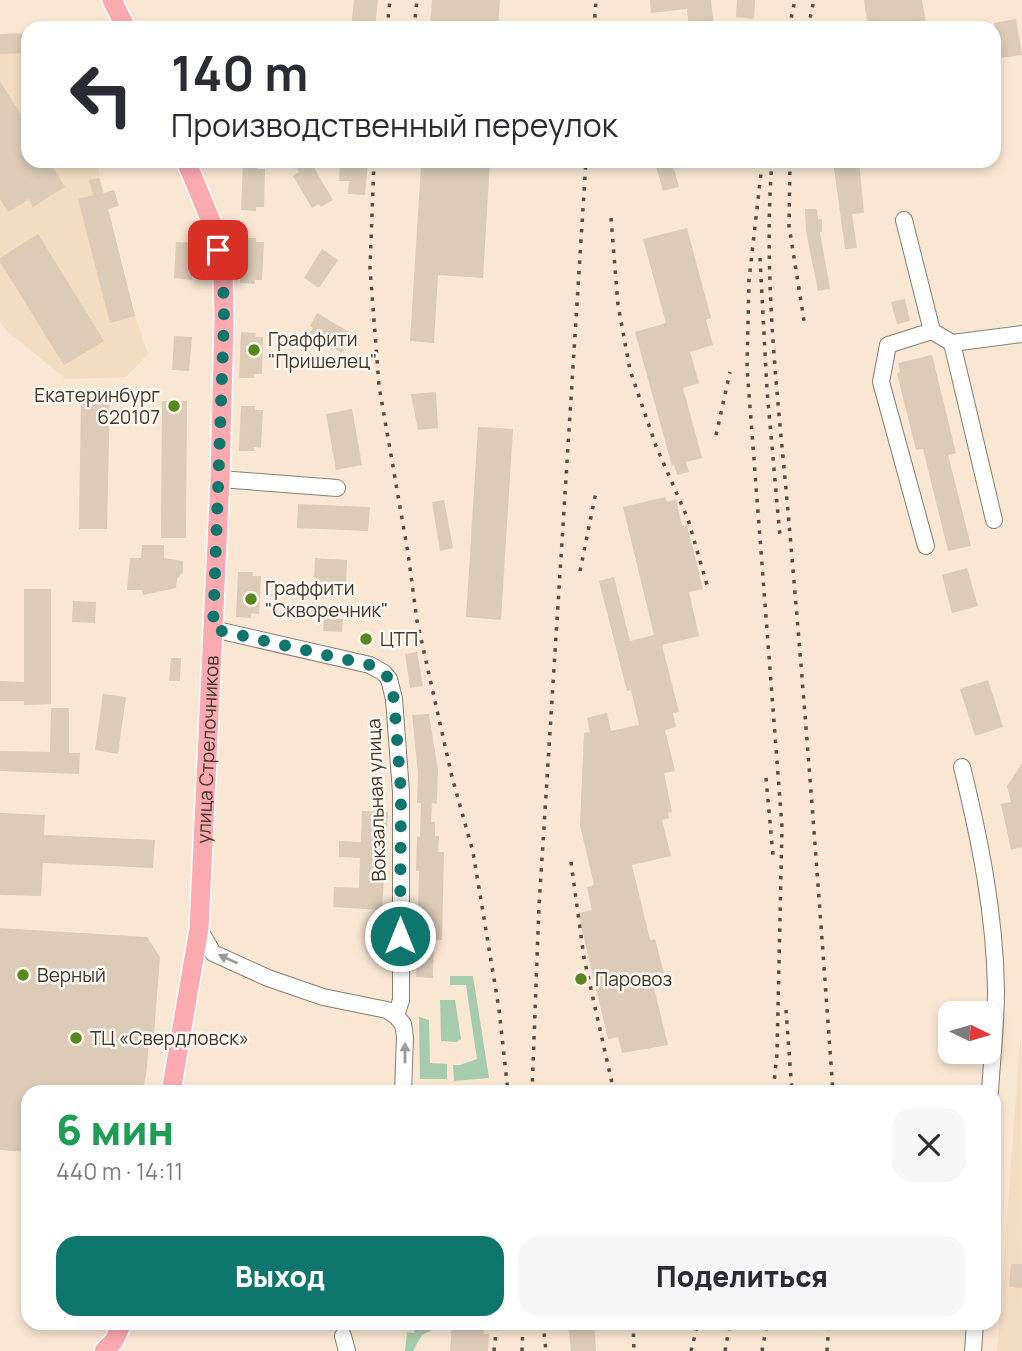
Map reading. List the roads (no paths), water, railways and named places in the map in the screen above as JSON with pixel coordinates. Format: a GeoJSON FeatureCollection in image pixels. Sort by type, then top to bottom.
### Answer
{"type":"FeatureCollection","features":[{"type":"Feature","properties":{"kind":"main road"},"geometry":{"type":"LineString","coordinates":[[112,0],[122,21]]}},
{"type":"Feature","properties":{"kind":"main road","name":"улица Стрелочников"},"geometry":{"type":"LineString","coordinates":[[172,1085],[199,929],[220,480],[223,273],[213,226],[189,168]]}},
{"type":"Feature","properties":{"kind":"main road"},"geometry":{"type":"LineString","coordinates":[[104,1351],[114,1341],[119,1330]]}},
{"type":"Feature","properties":{"kind":"street"},"geometry":{"type":"LineString","coordinates":[[904,219],[932,331],[952,343],[1022,334]]}},
{"type":"Feature","properties":{"kind":"street"},"geometry":{"type":"LineString","coordinates":[[926,546],[881,382],[888,345],[932,331]]}},
{"type":"Feature","properties":{"kind":"street"},"geometry":{"type":"LineString","coordinates":[[952,343],[994,520]]}},
{"type":"Feature","properties":{"kind":"street"},"geometry":{"type":"LineString","coordinates":[[220,480],[338,488]]}},
{"type":"Feature","properties":{"kind":"street","name":"Вокзальная улица"},"geometry":{"type":"LineString","coordinates":[[213,629],[370,665],[384,673],[392,689],[401,792],[401,1000],[396,1017],[402,1024],[405,1037],[403,1085]]}},
{"type":"Feature","properties":{"kind":"street"},"geometry":{"type":"LineString","coordinates":[[962,767],[980,839],[991,922],[996,994],[990,1085]]}},
{"type":"Feature","properties":{"kind":"street"},"geometry":{"type":"LineString","coordinates":[[199,929],[214,953],[268,978],[323,996],[387,1010],[396,1017]]}},
{"type":"Feature","properties":{"kind":"street"},"geometry":{"type":"LineString","coordinates":[[973,1351],[974,1330]]}},
{"type":"Feature","properties":{"kind":"railway"},"geometry":{"type":"LineString","coordinates":[[388,21],[390,0]]}},
{"type":"Feature","properties":{"kind":"railway"},"geometry":{"type":"LineString","coordinates":[[415,21],[417,0]]}},
{"type":"Feature","properties":{"kind":"railway"},"geometry":{"type":"LineString","coordinates":[[594,21],[596,0]]}},
{"type":"Feature","properties":{"kind":"railway"},"geometry":{"type":"LineString","coordinates":[[790,21],[795,0]]}},
{"type":"Feature","properties":{"kind":"railway"},"geometry":{"type":"LineString","coordinates":[[810,21],[814,0]]}},
{"type":"Feature","properties":{"kind":"railway"},"geometry":{"type":"LineString","coordinates":[[374,168],[370,268],[379,386],[417,621],[452,777],[473,852],[499,1009],[507,1085]]}},
{"type":"Feature","properties":{"kind":"railway"},"geometry":{"type":"LineString","coordinates":[[532,1085],[539,906],[586,168]]}},
{"type":"Feature","properties":{"kind":"railway"},"geometry":{"type":"LineString","coordinates":[[762,168],[749,280],[747,368],[782,827],[777,1054],[774,1085]]}},
{"type":"Feature","properties":{"kind":"railway"},"geometry":{"type":"LineString","coordinates":[[772,168],[769,257],[774,354],[832,1085]]}},
{"type":"Feature","properties":{"kind":"railway"},"geometry":{"type":"LineString","coordinates":[[790,168],[789,226],[805,327]]}},
{"type":"Feature","properties":{"kind":"railway"},"geometry":{"type":"LineString","coordinates":[[611,218],[618,305],[630,370],[656,446],[688,519],[707,585]]}},
{"type":"Feature","properties":{"kind":"railway"},"geometry":{"type":"LineString","coordinates":[[760,258],[767,390],[780,537]]}},
{"type":"Feature","properties":{"kind":"railway"},"geometry":{"type":"LineString","coordinates":[[716,435],[730,372]]}},
{"type":"Feature","properties":{"kind":"railway"},"geometry":{"type":"LineString","coordinates":[[580,571],[596,492]]}},
{"type":"Feature","properties":{"kind":"railway"},"geometry":{"type":"LineString","coordinates":[[766,778],[773,855]]}},
{"type":"Feature","properties":{"kind":"railway"},"geometry":{"type":"LineString","coordinates":[[571,862],[584,958],[612,1085]]}},
{"type":"Feature","properties":{"kind":"railway"},"geometry":{"type":"LineString","coordinates":[[786,1010],[791,1085]]}},
{"type":"Feature","properties":{"kind":"railway"},"geometry":{"type":"LineString","coordinates":[[494,1351],[496,1330]]}},
{"type":"Feature","properties":{"kind":"railway"},"geometry":{"type":"LineString","coordinates":[[522,1351],[523,1330]]}},
{"type":"Feature","properties":{"kind":"railway"},"geometry":{"type":"LineString","coordinates":[[544,1330],[546,1351]]}},
{"type":"Feature","properties":{"kind":"railway"},"geometry":{"type":"LineString","coordinates":[[633,1330],[634,1351]]}},
{"type":"Feature","properties":{"kind":"railway"},"geometry":{"type":"LineString","coordinates":[[691,1351],[696,1330]]}},
{"type":"Feature","properties":{"kind":"railway"},"geometry":{"type":"LineString","coordinates":[[725,1351],[729,1330]]}},
{"type":"Feature","properties":{"kind":"railway"},"geometry":{"type":"LineString","coordinates":[[762,1351],[766,1330]]}},
{"type":"Feature","properties":{"kind":"railway"},"geometry":{"type":"LineString","coordinates":[[827,1351],[828,1330]]}},
{"type":"Feature","properties":{"kind":"place","name":"Граффити \"Пришелец\""},"geometry":{"type":"Point","coordinates":[254,350]}},
{"type":"Feature","properties":{"kind":"place","name":"Екатеринбург 620107"},"geometry":{"type":"Point","coordinates":[174,406]}},
{"type":"Feature","properties":{"kind":"place","name":"Граффити \"Скворечник\""},"geometry":{"type":"Point","coordinates":[251,599]}},
{"type":"Feature","properties":{"kind":"place","name":"ЦТП"},"geometry":{"type":"Point","coordinates":[366,639]}},
{"type":"Feature","properties":{"kind":"place","name":"Верный"},"geometry":{"type":"Point","coordinates":[23,975]}},
{"type":"Feature","properties":{"kind":"place","name":"Паровоз"},"geometry":{"type":"Point","coordinates":[581,979]}},
{"type":"Feature","properties":{"kind":"place","name":"ТЦ «Свердловск»"},"geometry":{"type":"Point","coordinates":[76,1038]}}]}
